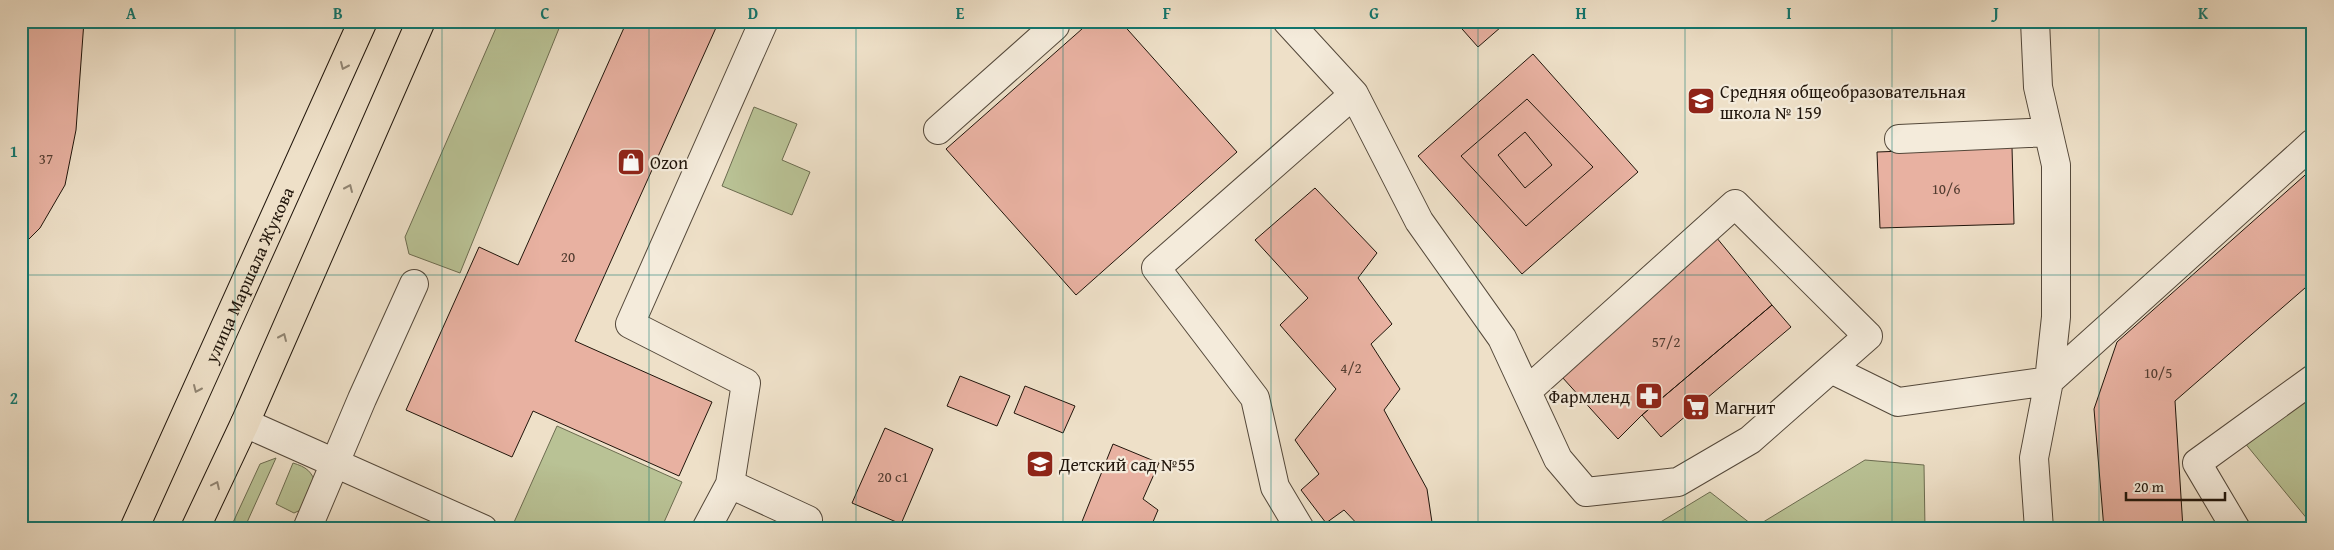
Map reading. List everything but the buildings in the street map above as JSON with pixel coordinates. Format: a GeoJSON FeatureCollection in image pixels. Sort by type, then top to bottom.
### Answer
{"type":"FeatureCollection","features":[{"type":"Feature","properties":{"kind":"main road","name":"улица Маршала Жукова"},"geometry":{"type":"LineString","coordinates":[[134,529],[364,21]]}},
{"type":"Feature","properties":{"kind":"main road"},"geometry":{"type":"LineString","coordinates":[[195,529],[245,423],[422,21]]}},
{"type":"Feature","properties":{"kind":"lane"},"geometry":{"type":"LineString","coordinates":[[706,529],[730,484],[746,383],[630,324],[764,21]]}},
{"type":"Feature","properties":{"kind":"lane"},"geometry":{"type":"LineString","coordinates":[[938,130],[1055,26],[1052,21]]}},
{"type":"Feature","properties":{"kind":"lane"},"geometry":{"type":"LineString","coordinates":[[1287,21],[1354,94],[1419,221],[1502,338],[1558,459],[1586,492],[1678,482],[1750,440],[1868,336],[1735,204],[1527,391]]}},
{"type":"Feature","properties":{"kind":"lane"},"geometry":{"type":"LineString","coordinates":[[2035,21],[2038,87],[2056,165],[2056,317],[2049,382],[2034,458],[2040,529]]}},
{"type":"Feature","properties":{"kind":"lane"},"geometry":{"type":"LineString","coordinates":[[1300,529],[1276,487],[1254,398],[1156,268],[1354,94]]}},
{"type":"Feature","properties":{"kind":"lane"},"geometry":{"type":"LineString","coordinates":[[1899,139],[2048,132]]}},
{"type":"Feature","properties":{"kind":"lane"},"geometry":{"type":"LineString","coordinates":[[1831,369],[1898,402],[2049,382],[2313,143]]}},
{"type":"Feature","properties":{"kind":"lane"},"geometry":{"type":"LineString","coordinates":[[307,529],[362,399],[414,284]]}},
{"type":"Feature","properties":{"kind":"lane"},"geometry":{"type":"LineString","coordinates":[[2236,529],[2197,463],[2313,379]]}},
{"type":"Feature","properties":{"kind":"lane"},"geometry":{"type":"LineString","coordinates":[[245,423],[483,529]]}},
{"type":"Feature","properties":{"kind":"lane"},"geometry":{"type":"LineString","coordinates":[[730,484],[808,520]]}},
{"type":"Feature","properties":{"kind":"green space"},"geometry":{"type":"Polygon","coordinates":[[[499,21],[562,21],[460,273],[409,254],[405,237],[499,21]]]}},
{"type":"Feature","properties":{"kind":"green space"},"geometry":{"type":"Polygon","coordinates":[[[754,107],[797,124],[782,160],[810,172],[792,215],[722,186],[754,107]]]}},
{"type":"Feature","properties":{"kind":"green space"},"geometry":{"type":"Polygon","coordinates":[[[2313,394],[2313,526],[2244,442],[2313,394]]]}},
{"type":"Feature","properties":{"kind":"green space"},"geometry":{"type":"Polygon","coordinates":[[[557,426],[682,482],[661,529],[511,529],[557,426]]]}},
{"type":"Feature","properties":{"kind":"green space"},"geometry":{"type":"Polygon","coordinates":[[[276,458],[244,529],[230,529],[260,464],[276,458]]]}},
{"type":"Feature","properties":{"kind":"green space"},"geometry":{"type":"Polygon","coordinates":[[[1865,460],[1924,465],[1925,529],[1649,529],[1710,492],[1755,527],[1865,460]]]}},
{"type":"Feature","properties":{"kind":"green space"},"geometry":{"type":"Polygon","coordinates":[[[293,463],[308,470],[313,476],[316,485],[305,508],[294,513],[276,504],[293,463]]]}},
{"type":"Feature","properties":{"kind":"place","name":"Средняя общеобразовательная школа № 159"},"geometry":{"type":"Point","coordinates":[1701,101]}},
{"type":"Feature","properties":{"kind":"place","name":"Ozon"},"geometry":{"type":"Point","coordinates":[631,162]}},
{"type":"Feature","properties":{"kind":"place","name":"Фармленд"},"geometry":{"type":"Point","coordinates":[1649,396]}},
{"type":"Feature","properties":{"kind":"place","name":"Магнит"},"geometry":{"type":"Point","coordinates":[1696,407]}},
{"type":"Feature","properties":{"kind":"place","name":"Детский сад №55"},"geometry":{"type":"Point","coordinates":[1040,464]}}]}
